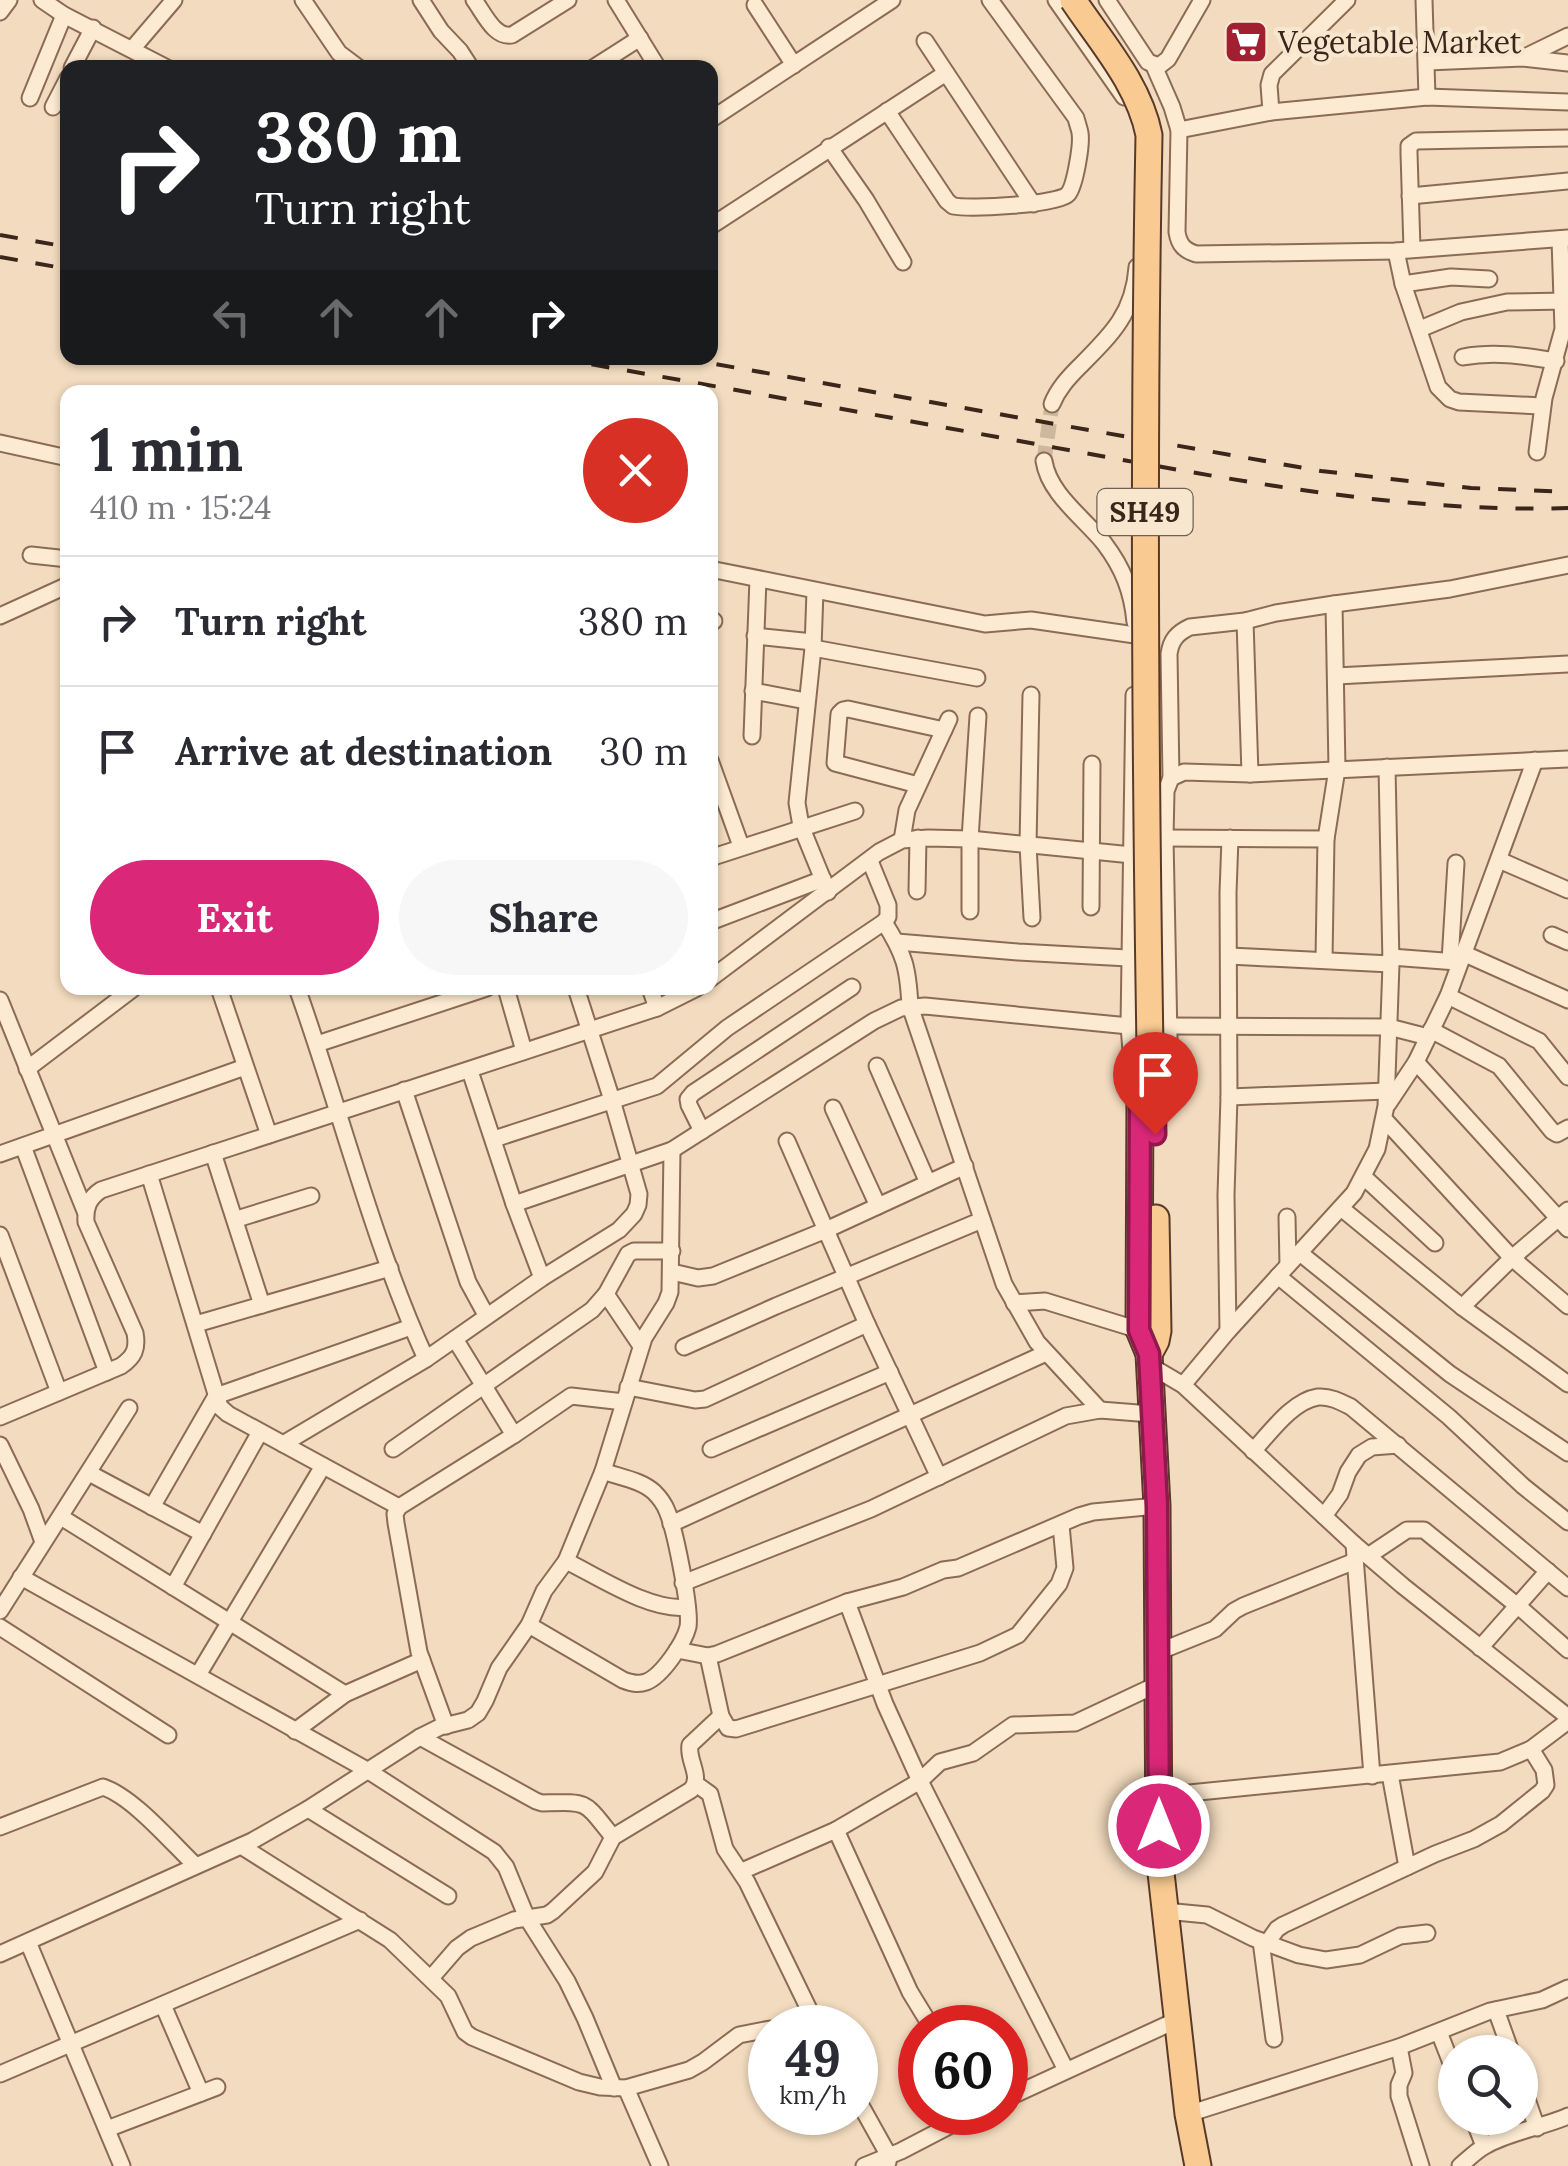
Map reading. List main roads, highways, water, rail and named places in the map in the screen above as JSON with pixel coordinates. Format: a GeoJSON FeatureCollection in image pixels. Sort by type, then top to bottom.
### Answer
{"type":"FeatureCollection","features":[{"type":"Feature","properties":{"kind":"main road","name":"SH49"},"geometry":{"type":"LineString","coordinates":[[1072,0],[1137,94],[1149,135],[1144,681],[1148,1068],[1158,1332],[1156,1341],[1146,1350],[1157,1506],[1159,1855],[1188,2114],[1198,2166]]}},
{"type":"Feature","properties":{"kind":"tunnel"},"geometry":{"type":"LineString","coordinates":[[1044,461],[1052,404]]}},
{"type":"Feature","properties":{"kind":"railway"},"geometry":{"type":"LineString","coordinates":[[0,235],[60,246]]}},
{"type":"Feature","properties":{"kind":"railway"},"geometry":{"type":"LineString","coordinates":[[0,257],[60,268]]}},
{"type":"Feature","properties":{"kind":"railway"},"geometry":{"type":"LineString","coordinates":[[595,365],[706,385]]}},
{"type":"Feature","properties":{"kind":"railway"},"geometry":{"type":"LineString","coordinates":[[718,365],[1321,471],[1471,488],[1568,492]]}},
{"type":"Feature","properties":{"kind":"railway"},"geometry":{"type":"LineString","coordinates":[[718,387],[1322,493],[1445,505],[1568,508]]}},
{"type":"Feature","properties":{"kind":"place","name":"Vegetable Market"},"geometry":{"type":"Point","coordinates":[1246,42]}}]}
